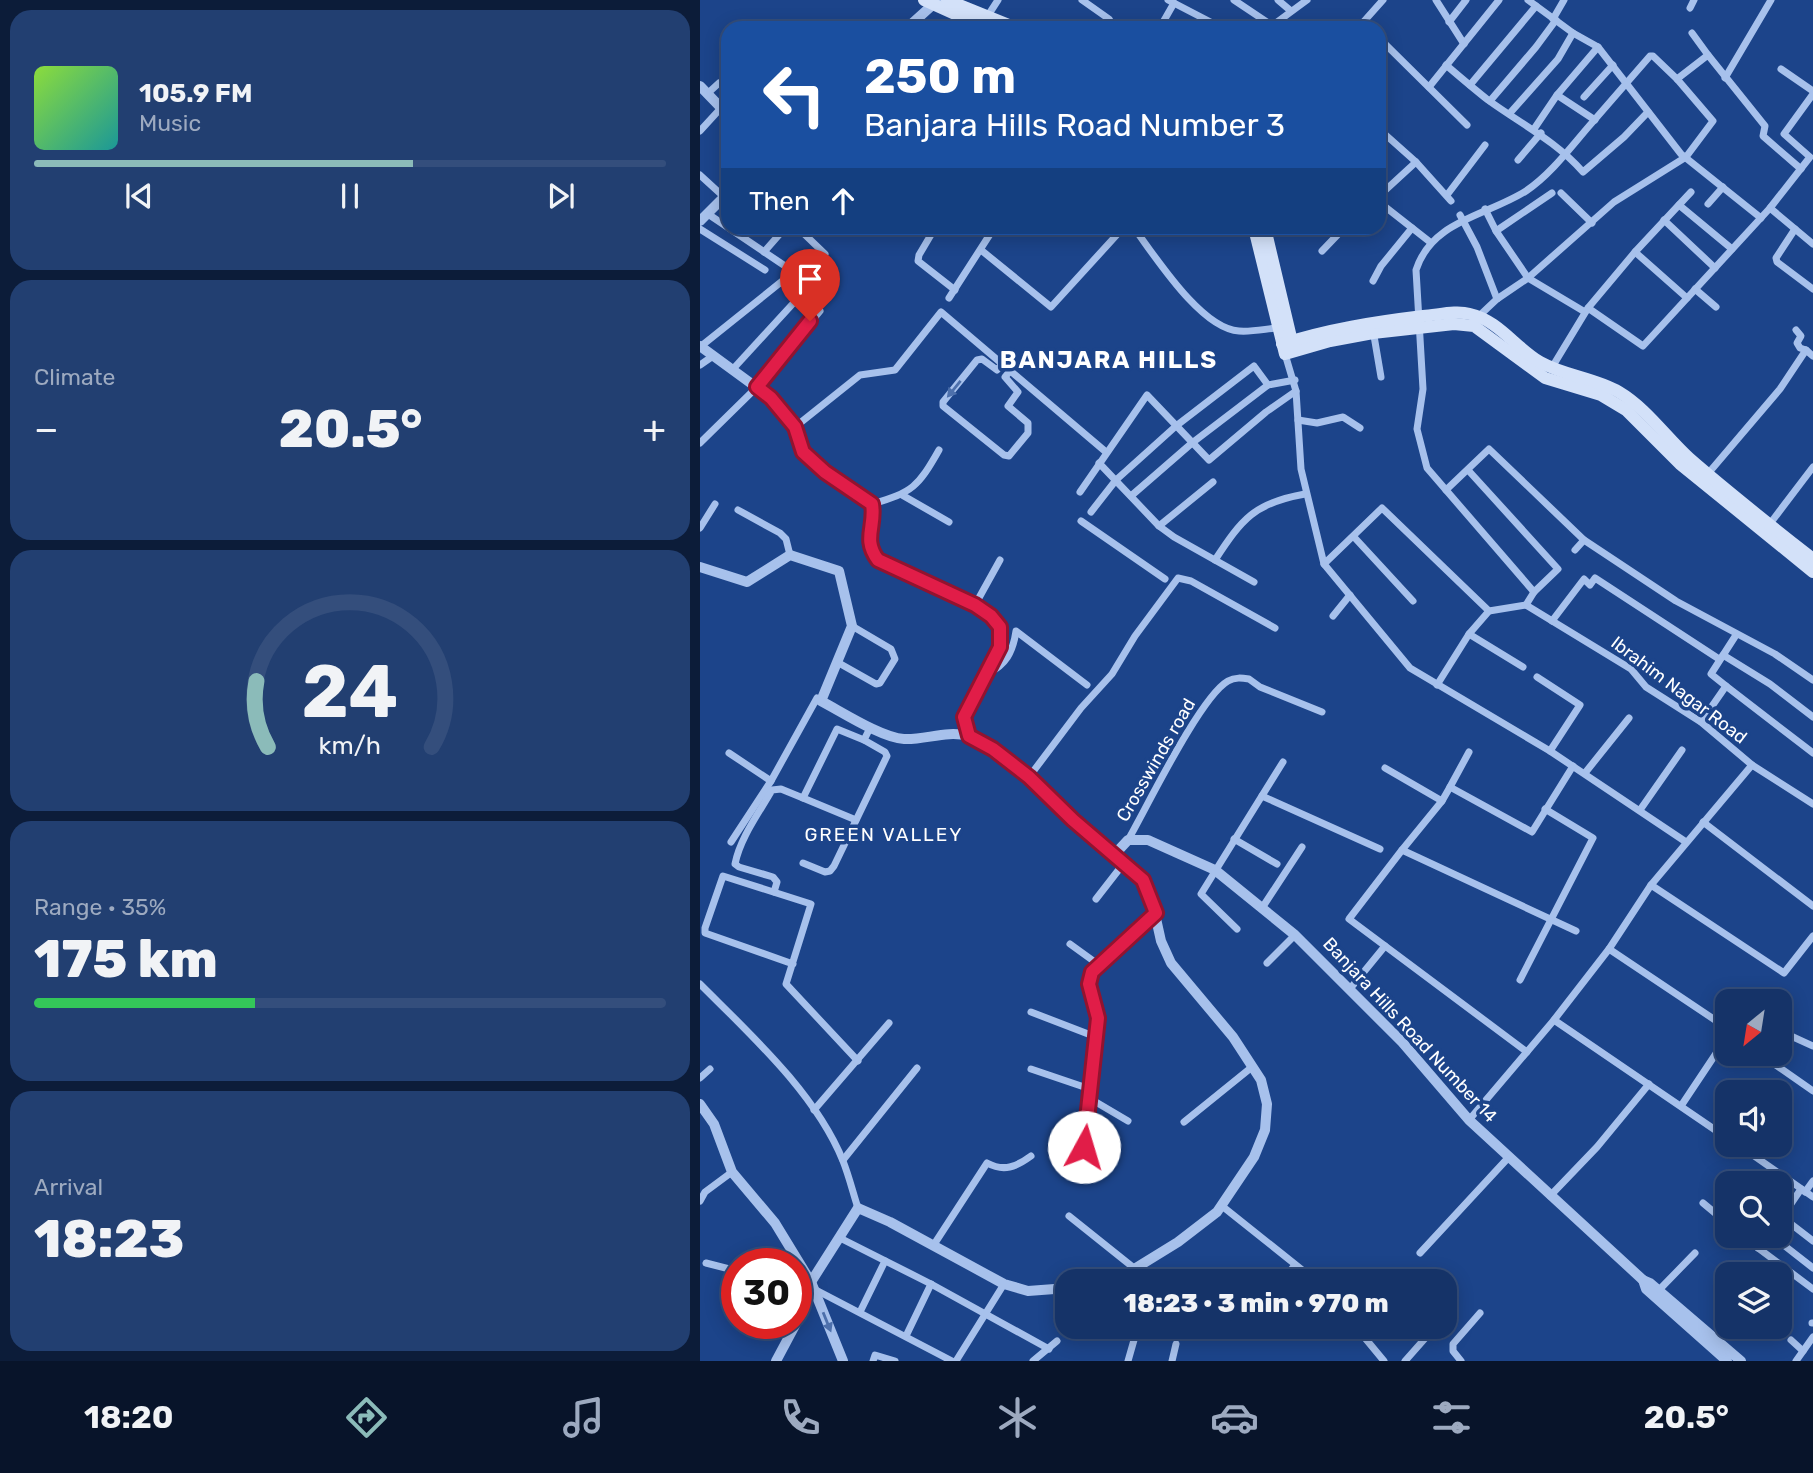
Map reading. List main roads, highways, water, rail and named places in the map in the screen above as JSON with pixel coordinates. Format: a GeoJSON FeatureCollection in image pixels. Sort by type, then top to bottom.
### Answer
{"type":"FeatureCollection","features":[{"type":"Feature","properties":{"kind":"main road"},"geometry":{"type":"LineString","coordinates":[[947,0],[984,21]]}},
{"type":"Feature","properties":{"kind":"main road"},"geometry":{"type":"LineString","coordinates":[[932,2],[982,21]]}},
{"type":"Feature","properties":{"kind":"main road"},"geometry":{"type":"LineString","coordinates":[[1256,235],[1277,328],[1289,348]]}},
{"type":"Feature","properties":{"kind":"main road"},"geometry":{"type":"LineString","coordinates":[[1270,235],[1289,348]]}},
{"type":"Feature","properties":{"kind":"main road"},"geometry":{"type":"LineString","coordinates":[[1289,348],[1330,341],[1372,327],[1468,313],[1495,326],[1537,360],[1548,373]]}},
{"type":"Feature","properties":{"kind":"main road"},"geometry":{"type":"LineString","coordinates":[[1418,322],[1475,326],[1548,373],[1614,401],[1813,572]]}},
{"type":"Feature","properties":{"kind":"main road"},"geometry":{"type":"LineString","coordinates":[[1766,529],[1813,559]]}},
{"type":"Feature","properties":{"kind":"district","name":"BANJARA HILLS"},"geometry":{"type":"Point","coordinates":[1109,360]}},
{"type":"Feature","properties":{"kind":"district","name":"GREEN VALLEY"},"geometry":{"type":"Point","coordinates":[884,834]}}]}
